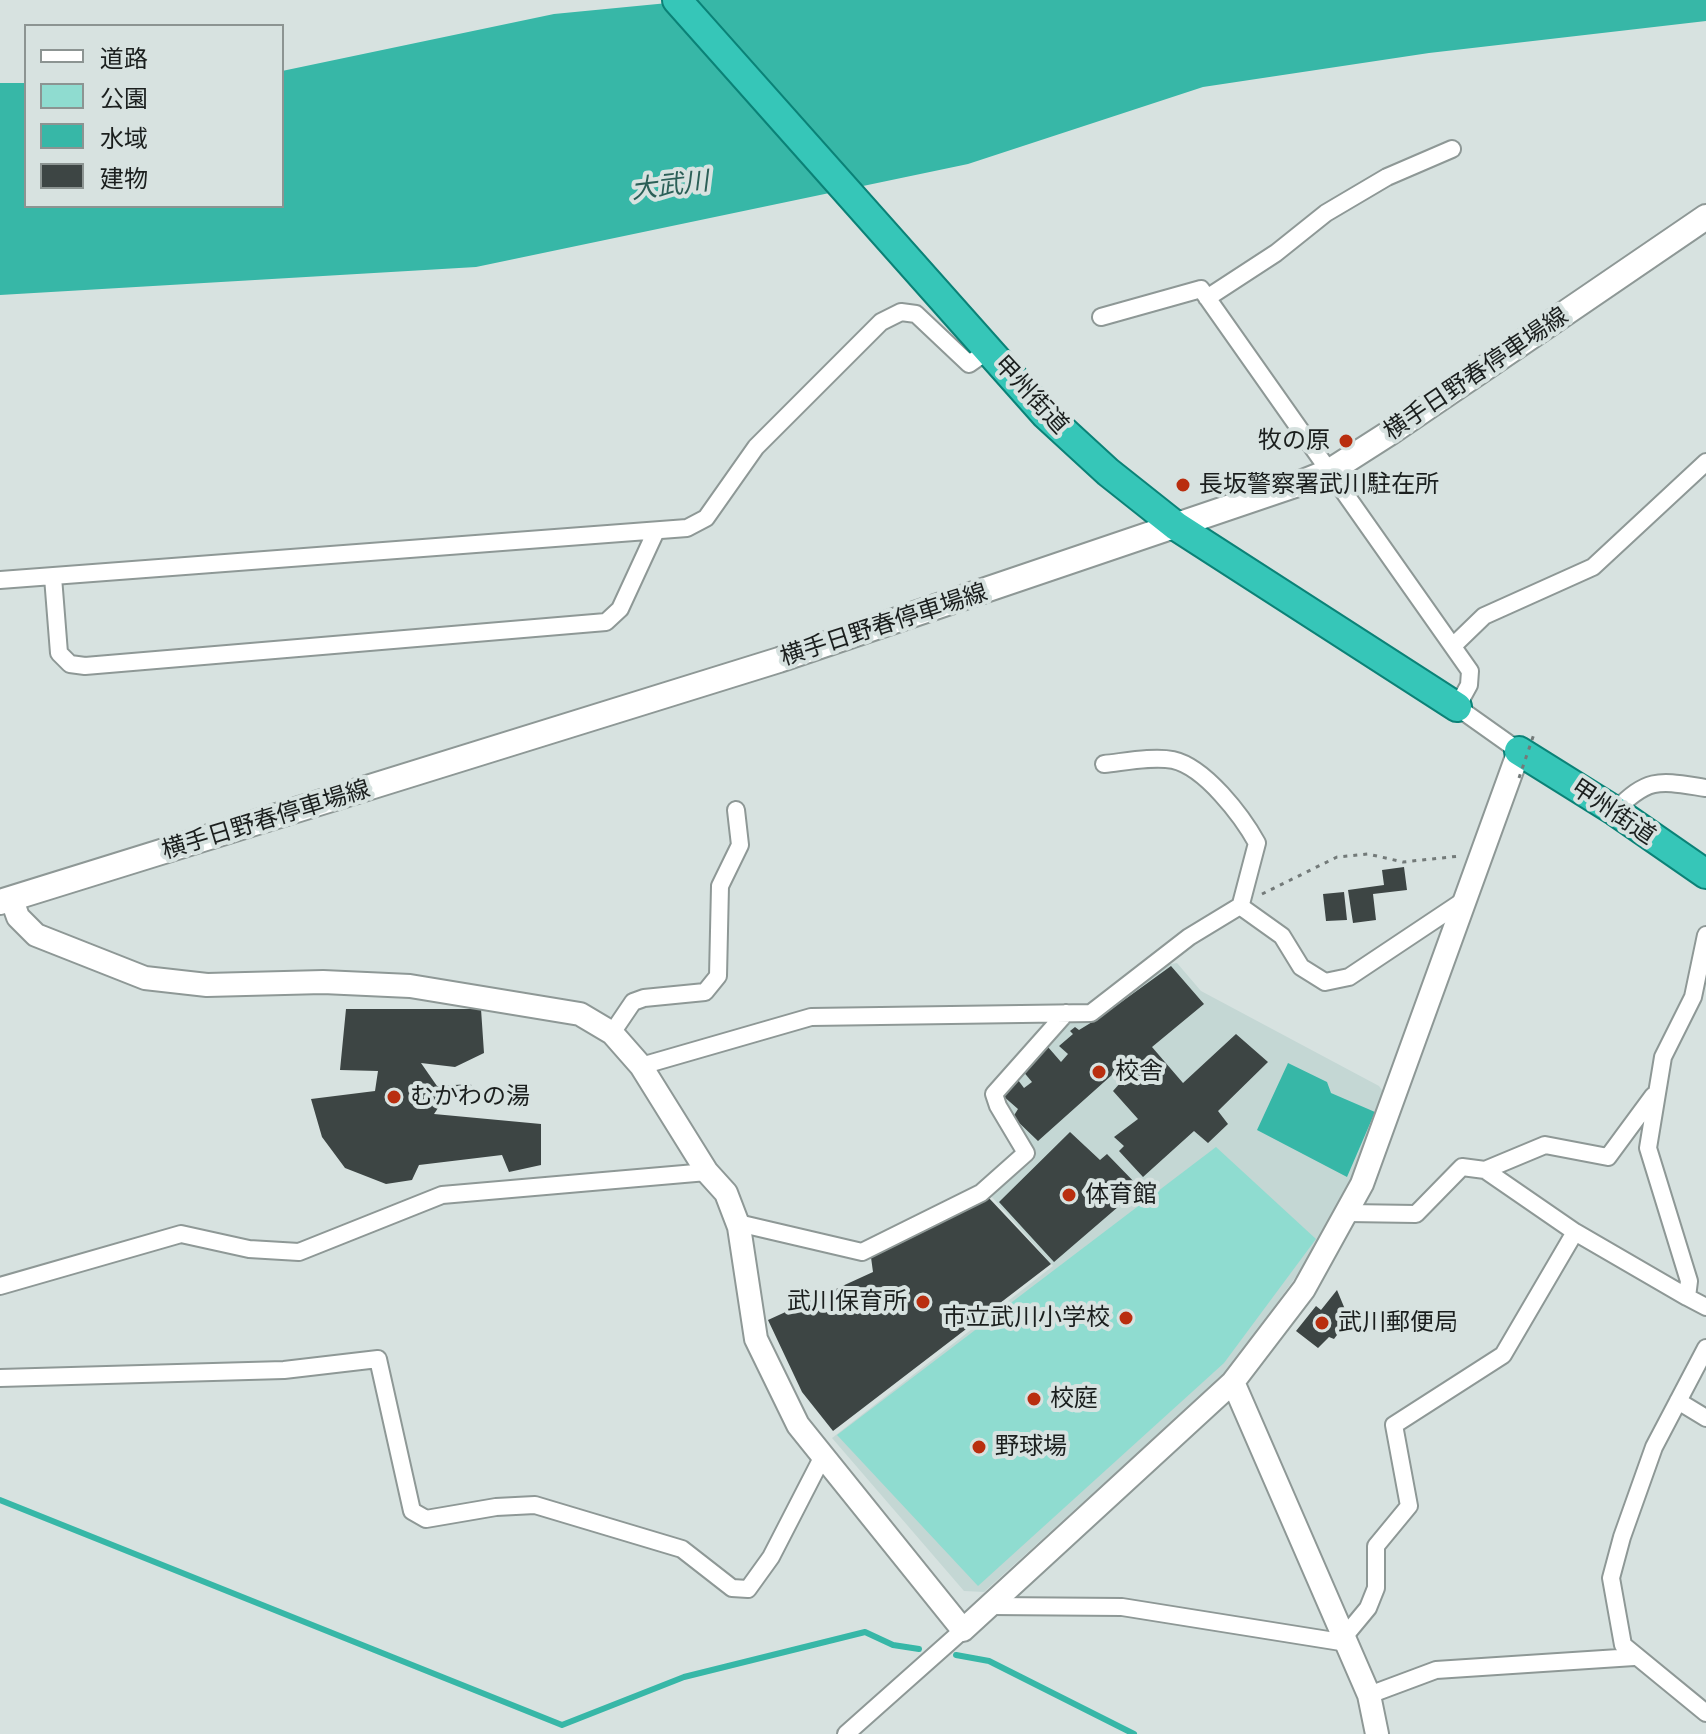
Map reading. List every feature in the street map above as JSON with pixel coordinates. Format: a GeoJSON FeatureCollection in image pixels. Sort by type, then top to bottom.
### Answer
{"type":"FeatureCollection","features":[{"type":"Feature","properties":{"kind":"highway","name":"甲州街道"},"geometry":{"type":"LineString","coordinates":[[677,0],[1046,415],[1108,472],[1176,526],[1457,707]]}},
{"type":"Feature","properties":{"kind":"highway","name":"甲州街道"},"geometry":{"type":"LineString","coordinates":[[1524,755],[1615,811],[1706,874]]}},
{"type":"Feature","properties":{"kind":"main road","name":"横手日野春停車場線"},"geometry":{"type":"LineString","coordinates":[[6,901],[764,665],[1330,471],[1497,363],[1706,217]]}},
{"type":"Feature","properties":{"kind":"street"},"geometry":{"type":"LineString","coordinates":[[1207,298],[1276,253],[1326,213],[1387,177],[1452,149]]}},
{"type":"Feature","properties":{"kind":"street"},"geometry":{"type":"LineString","coordinates":[[846,1734],[991,1606],[1233,1382],[1285,1319],[1362,1184],[1480,855],[1524,755],[1457,707],[1469,685],[1470,671],[1201,289],[1101,317]]}},
{"type":"Feature","properties":{"kind":"street"},"geometry":{"type":"LineString","coordinates":[[0,580],[687,528],[706,518],[756,447],[881,322],[901,312],[916,314],[969,364],[989,350]]}},
{"type":"Feature","properties":{"kind":"street"},"geometry":{"type":"LineString","coordinates":[[1453,646],[1484,616],[1593,567],[1706,462]]}},
{"type":"Feature","properties":{"kind":"street"},"geometry":{"type":"LineString","coordinates":[[53,577],[59,653],[70,664],[85,666],[286,651],[606,622],[620,609],[656,531]]}},
{"type":"Feature","properties":{"kind":"street"},"geometry":{"type":"LineString","coordinates":[[1104,764],[1172,760],[1193,768],[1234,809],[1257,843],[1241,904]]}},
{"type":"Feature","properties":{"kind":"street"},"geometry":{"type":"LineString","coordinates":[[1615,811],[1648,783],[1662,781],[1706,788]]}},
{"type":"Feature","properties":{"kind":"street"},"geometry":{"type":"LineString","coordinates":[[612,1033],[633,1002],[644,998],[705,992],[718,976],[720,886],[740,845],[736,810]]}},
{"type":"Feature","properties":{"kind":"street"},"geometry":{"type":"LineString","coordinates":[[641,1066],[811,1017],[1091,1013],[1189,937],[1240,906],[1282,936],[1301,967],[1325,982],[1349,977],[1467,898]]}},
{"type":"Feature","properties":{"kind":"street"},"geometry":{"type":"LineString","coordinates":[[6,901],[36,935],[145,978],[207,985],[323,982],[410,986],[580,1014],[612,1033],[641,1066],[707,1172],[726,1193],[738,1223],[756,1339],[798,1425],[963,1630]]}},
{"type":"Feature","properties":{"kind":"street"},"geometry":{"type":"LineString","coordinates":[[1687,1297],[1689,1281],[1648,1148],[1663,1057],[1693,997],[1706,935]]}},
{"type":"Feature","properties":{"kind":"street"},"geometry":{"type":"LineString","coordinates":[[738,1223],[862,1252],[981,1193],[1026,1153],[994,1094],[1066,1013]]}},
{"type":"Feature","properties":{"kind":"street"},"geometry":{"type":"LineString","coordinates":[[1485,1170],[1545,1145],[1608,1157],[1656,1092]]}},
{"type":"Feature","properties":{"kind":"street"},"geometry":{"type":"LineString","coordinates":[[1348,1213],[1416,1214],[1462,1167],[1485,1170],[1575,1232],[1706,1307]]}},
{"type":"Feature","properties":{"kind":"street"},"geometry":{"type":"LineString","coordinates":[[0,1286],[181,1234],[249,1249],[299,1252],[442,1195],[707,1172]]}},
{"type":"Feature","properties":{"kind":"street"},"geometry":{"type":"LineString","coordinates":[[1346,1640],[1368,1608],[1376,1588],[1376,1546],[1409,1506],[1394,1425],[1503,1355],[1575,1232]]}},
{"type":"Feature","properties":{"kind":"street"},"geometry":{"type":"LineString","coordinates":[[1706,1348],[1654,1447],[1611,1578],[1623,1645],[1706,1713]]}},
{"type":"Feature","properties":{"kind":"street"},"geometry":{"type":"LineString","coordinates":[[0,1378],[284,1370],[378,1359],[412,1511],[426,1519],[496,1507],[535,1505],[682,1549],[732,1588],[748,1589],[771,1557],[823,1456]]}},
{"type":"Feature","properties":{"kind":"street"},"geometry":{"type":"LineString","coordinates":[[1233,1382],[1369,1695],[1377,1734]]}},
{"type":"Feature","properties":{"kind":"street"},"geometry":{"type":"LineString","coordinates":[[1678,1401],[1706,1418]]}},
{"type":"Feature","properties":{"kind":"street"},"geometry":{"type":"LineString","coordinates":[[991,1606],[1122,1607],[1346,1640]]}},
{"type":"Feature","properties":{"kind":"street"},"geometry":{"type":"LineString","coordinates":[[1369,1695],[1436,1670],[1634,1657]]}},
{"type":"Feature","properties":{"kind":"path"},"geometry":{"type":"LineString","coordinates":[[1241,904],[1337,857],[1368,854],[1403,862],[1480,855]]}},
{"type":"Feature","properties":{"kind":"shaded area","name":"市立武川小学校"},"geometry":{"type":"Polygon","coordinates":[[[1177,963],[1201,991],[1379,1086],[1384,1093],[1356,1180],[1323,1239],[1228,1371],[984,1592],[964,1591],[832,1438],[1053,1266],[991,1196],[1035,1159],[1000,1093],[1067,1018],[1088,1019],[1166,965],[1177,963]]]}},
{"type":"Feature","properties":{"kind":"green space","name":"校庭"},"geometry":{"type":"Polygon","coordinates":[[[1216,1147],[1316,1239],[1224,1363],[978,1586],[837,1435],[1216,1147]]]}},
{"type":"Feature","properties":{"kind":"water","name":"大武川"},"geometry":{"type":"Polygon","coordinates":[[[699,0],[1706,0],[1706,21],[1429,53],[1203,87],[968,164],[476,267],[0,295],[0,83],[24,83],[24,208],[284,208],[284,71],[554,14],[699,0]]]}},
{"type":"Feature","properties":{"kind":"water"},"geometry":{"type":"Polygon","coordinates":[[[1288,1063],[1327,1082],[1331,1093],[1375,1112],[1347,1177],[1257,1130],[1288,1063]]]}},
{"type":"Feature","properties":{"kind":"building"},"geometry":{"type":"Polygon","coordinates":[[[1404,867],[1407,890],[1373,894],[1376,920],[1353,923],[1348,890],[1384,885],[1382,870],[1404,867]]]}},
{"type":"Feature","properties":{"kind":"building"},"geometry":{"type":"Polygon","coordinates":[[[1344,892],[1347,920],[1326,921],[1323,894],[1344,892]]]}},
{"type":"Feature","properties":{"kind":"building","name":"校舎"},"geometry":{"type":"Polygon","coordinates":[[[1171,966],[1204,1004],[1152,1047],[1183,1083],[1236,1034],[1268,1062],[1218,1111],[1228,1124],[1208,1143],[1194,1131],[1143,1177],[1119,1151],[1124,1146],[1114,1137],[1138,1119],[1113,1091],[1121,1082],[1113,1074],[1038,1141],[1013,1117],[1018,1109],[1002,1095],[1018,1080],[1024,1088],[1032,1082],[1022,1070],[1048,1047],[1061,1062],[1068,1054],[1059,1046],[1073,1034],[1070,1031],[1075,1027],[1079,1030],[1102,1016],[1171,966]]]}},
{"type":"Feature","properties":{"kind":"building","name":"むかわの湯"},"geometry":{"type":"Polygon","coordinates":[[[346,1009],[481,1009],[484,1053],[455,1067],[421,1063],[437,1086],[471,1084],[472,1094],[444,1099],[434,1114],[541,1124],[541,1165],[509,1172],[502,1155],[419,1165],[412,1180],[386,1184],[345,1168],[322,1137],[311,1099],[375,1091],[378,1071],[340,1070],[346,1009]]]}},
{"type":"Feature","properties":{"kind":"building","name":"体育館"},"geometry":{"type":"Polygon","coordinates":[[[1070,1132],[1100,1160],[1107,1154],[1140,1188],[1054,1262],[999,1202],[1070,1132]]]}},
{"type":"Feature","properties":{"kind":"building","name":"武川保育所"},"geometry":{"type":"Polygon","coordinates":[[[988,1197],[1051,1264],[833,1431],[802,1392],[768,1320],[873,1272],[870,1250],[988,1197]]]}},
{"type":"Feature","properties":{"kind":"building"},"geometry":{"type":"Polygon","coordinates":[[[1337,1290],[1349,1319],[1334,1339],[1329,1337],[1318,1348],[1296,1331],[1316,1306],[1321,1310],[1337,1290]]]}},
{"type":"Feature","properties":{"kind":"waterway"},"geometry":{"type":"LineString","coordinates":[[0,1500],[562,1725],[684,1677],[865,1632],[893,1645],[919,1649]]}},
{"type":"Feature","properties":{"kind":"waterway"},"geometry":{"type":"LineString","coordinates":[[956,1655],[989,1661],[1134,1734]]}},
{"type":"Feature","properties":{"kind":"place","name":"牧の原"},"geometry":{"type":"Point","coordinates":[1346,441]}},
{"type":"Feature","properties":{"kind":"place","name":"長坂警察署武川駐在所"},"geometry":{"type":"Point","coordinates":[1183,485]}},
{"type":"Feature","properties":{"kind":"place","name":"校舎"},"geometry":{"type":"Point","coordinates":[1099,1072]}},
{"type":"Feature","properties":{"kind":"place","name":"むかわの湯"},"geometry":{"type":"Point","coordinates":[394,1097]}},
{"type":"Feature","properties":{"kind":"place","name":"体育館"},"geometry":{"type":"Point","coordinates":[1069,1195]}},
{"type":"Feature","properties":{"kind":"place","name":"武川保育所"},"geometry":{"type":"Point","coordinates":[923,1302]}},
{"type":"Feature","properties":{"kind":"place","name":"市立武川小学校"},"geometry":{"type":"Point","coordinates":[1126,1318]}},
{"type":"Feature","properties":{"kind":"place","name":"武川郵便局"},"geometry":{"type":"Point","coordinates":[1322,1323]}},
{"type":"Feature","properties":{"kind":"place","name":"校庭"},"geometry":{"type":"Point","coordinates":[1034,1399]}},
{"type":"Feature","properties":{"kind":"place","name":"野球場"},"geometry":{"type":"Point","coordinates":[979,1447]}}]}
